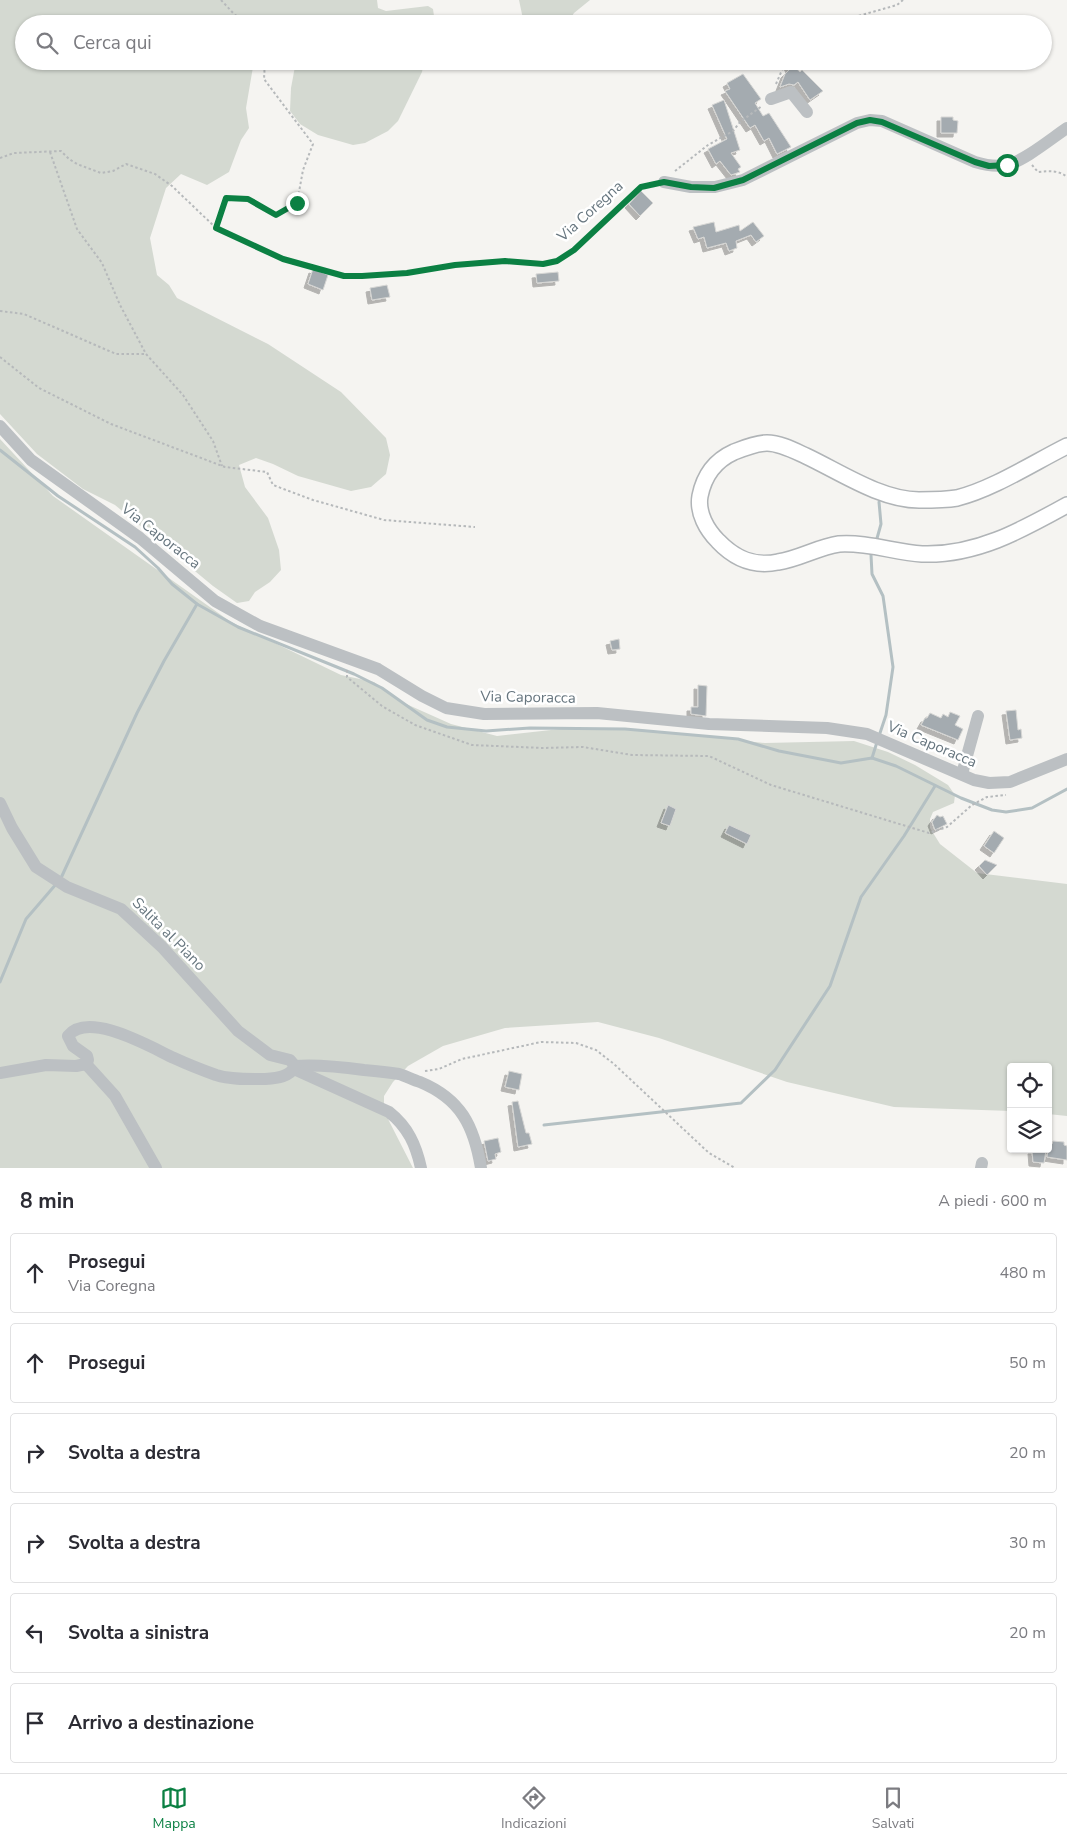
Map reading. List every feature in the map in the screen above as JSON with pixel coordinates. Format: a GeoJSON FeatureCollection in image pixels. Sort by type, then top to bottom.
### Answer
{"type":"FeatureCollection","features":[{"type":"Feature","properties":{"kind":"main road"},"geometry":{"type":"LineString","coordinates":[[1067,446],[973,492],[955,498],[917,500],[900,498],[869,487],[798,452],[767,443],[740,450],[721,459],[708,473],[699,501],[706,526],[721,544],[746,562],[767,564],[795,559],[837,544],[850,544],[921,554],[952,553],[996,541],[1027,527],[1067,505]]}},
{"type":"Feature","properties":{"kind":"street"},"geometry":{"type":"LineString","coordinates":[[771,99],[791,92],[807,112]]}},
{"type":"Feature","properties":{"kind":"street"},"geometry":{"type":"LineString","coordinates":[[664,182],[691,187],[714,188],[743,180],[857,123],[870,120],[897,127],[975,162],[989,166],[1007,165],[1031,152],[1067,128]]}},
{"type":"Feature","properties":{"kind":"street","name":"Via Caporacca"},"geometry":{"type":"LineString","coordinates":[[0,426],[31,460],[140,538],[215,601],[260,626],[378,669],[422,696],[446,708],[484,714],[597,713],[709,724],[827,728],[867,734],[962,774],[989,783],[1010,782],[1067,759]]}},
{"type":"Feature","properties":{"kind":"street"},"geometry":{"type":"LineString","coordinates":[[962,774],[978,716]]}},
{"type":"Feature","properties":{"kind":"street","name":"Salita al Piano"},"geometry":{"type":"LineString","coordinates":[[0,803],[16,835],[36,867],[67,887],[121,909],[162,947],[238,1031],[270,1055],[290,1060],[295,1068],[389,1112],[399,1120],[411,1137],[421,1168]]}},
{"type":"Feature","properties":{"kind":"street"},"geometry":{"type":"LineString","coordinates":[[86,1064],[87,1056],[73,1046],[68,1036],[71,1032],[81,1028],[100,1028],[123,1034],[175,1059],[218,1076],[238,1079],[276,1078],[286,1076],[295,1068],[308,1065],[401,1074],[431,1087],[450,1099],[461,1111],[478,1147],[481,1168]]}},
{"type":"Feature","properties":{"kind":"street"},"geometry":{"type":"LineString","coordinates":[[0,1073],[46,1066],[86,1064]]}},
{"type":"Feature","properties":{"kind":"street"},"geometry":{"type":"LineString","coordinates":[[86,1064],[115,1096],[156,1168]]}},
{"type":"Feature","properties":{"kind":"path"},"geometry":{"type":"LineString","coordinates":[[221,0],[235,15]]}},
{"type":"Feature","properties":{"kind":"path"},"geometry":{"type":"LineString","coordinates":[[862,15],[897,5],[903,0]]}},
{"type":"Feature","properties":{"kind":"path"},"geometry":{"type":"LineString","coordinates":[[216,228],[226,198],[248,199],[276,215],[297,203],[303,170],[313,144],[264,79],[264,70]]}},
{"type":"Feature","properties":{"kind":"path"},"geometry":{"type":"LineString","coordinates":[[664,182],[708,145],[733,131],[740,122],[771,99],[782,70]]}},
{"type":"Feature","properties":{"kind":"path","name":"Via Coregna"},"geometry":{"type":"LineString","coordinates":[[50,152],[61,151],[77,164],[101,174],[113,172],[126,164],[155,174],[172,186],[216,228],[283,259],[344,276],[407,273],[455,265],[505,261],[543,264],[557,261],[574,250],[641,187],[664,182]]}},
{"type":"Feature","properties":{"kind":"path"},"geometry":{"type":"LineString","coordinates":[[0,158],[14,153],[50,152],[77,229],[102,262],[120,305],[146,354],[183,395],[213,441],[222,466]]}},
{"type":"Feature","properties":{"kind":"path"},"geometry":{"type":"LineString","coordinates":[[1031,152],[1029,161],[1038,172],[1051,171],[1067,177]]}},
{"type":"Feature","properties":{"kind":"path"},"geometry":{"type":"LineString","coordinates":[[0,311],[24,314],[116,354],[146,354]]}},
{"type":"Feature","properties":{"kind":"path"},"geometry":{"type":"LineString","coordinates":[[0,357],[40,388],[111,424],[222,466],[267,472],[273,485],[313,500],[384,520],[475,528]]}},
{"type":"Feature","properties":{"kind":"path"},"geometry":{"type":"LineString","coordinates":[[346,658],[347,677],[382,706],[415,726],[472,745],[543,748],[583,747],[632,755],[709,756],[771,785],[929,833],[947,827],[972,805],[987,797],[1004,796],[1012,791]]}},
{"type":"Feature","properties":{"kind":"path"},"geometry":{"type":"LineString","coordinates":[[401,1074],[438,1069],[462,1058],[541,1042],[576,1043],[596,1050],[614,1064],[709,1153],[735,1168]]}},
{"type":"Feature","properties":{"kind":"shaded area"},"geometry":{"type":"Polygon","coordinates":[[[0,0],[377,0],[378,8],[386,11],[428,6],[433,9],[434,15],[15,15],[15,70],[252,70],[246,108],[249,128],[241,140],[229,172],[207,185],[181,174],[166,188],[150,238],[157,275],[169,285],[177,298],[268,344],[341,392],[386,438],[390,455],[386,474],[371,487],[351,491],[298,476],[256,458],[239,465],[245,487],[268,518],[279,550],[281,570],[270,582],[255,592],[249,601],[237,603],[213,586],[115,505],[83,489],[37,454],[0,414],[0,0]]]}},
{"type":"Feature","properties":{"kind":"shaded area"},"geometry":{"type":"Polygon","coordinates":[[[519,0],[590,0],[573,15],[522,15],[519,0]]]}},
{"type":"Feature","properties":{"kind":"shaded area"},"geometry":{"type":"Polygon","coordinates":[[[294,70],[422,70],[398,121],[388,131],[365,143],[353,145],[318,135],[300,124],[290,111],[294,70]]]}},
{"type":"Feature","properties":{"kind":"shaded area"},"geometry":{"type":"Polygon","coordinates":[[[0,439],[53,496],[231,622],[341,675],[374,682],[404,703],[451,724],[497,736],[560,729],[637,729],[765,743],[854,741],[888,752],[915,765],[948,785],[955,795],[954,803],[933,812],[930,819],[930,828],[940,844],[977,873],[1067,884],[1067,1116],[1052,1114],[1052,1063],[1007,1063],[1007,1111],[894,1107],[787,1082],[659,1038],[598,1022],[505,1028],[443,1046],[408,1066],[393,1082],[384,1096],[384,1107],[413,1168],[0,1168],[0,439]]]}},
{"type":"Feature","properties":{"kind":"building"},"geometry":{"type":"Polygon","coordinates":[[[789,70],[798,70],[800,72],[802,70],[823,91],[810,100],[798,82],[794,85],[789,84],[780,87],[785,74],[789,70]]]}},
{"type":"Feature","properties":{"kind":"building"},"geometry":{"type":"Polygon","coordinates":[[[743,74],[761,99],[755,103],[763,116],[769,113],[791,147],[777,154],[769,138],[764,141],[755,125],[750,128],[725,91],[730,89],[727,83],[743,74]]]}},
{"type":"Feature","properties":{"kind":"building"},"geometry":{"type":"Polygon","coordinates":[[[724,100],[740,150],[731,153],[741,167],[738,169],[740,172],[731,175],[720,161],[716,164],[708,149],[727,139],[712,105],[724,100]]]}},
{"type":"Feature","properties":{"kind":"building"},"geometry":{"type":"Polygon","coordinates":[[[941,117],[953,117],[953,120],[958,121],[957,133],[941,133],[941,117]]]}},
{"type":"Feature","properties":{"kind":"building"},"geometry":{"type":"Polygon","coordinates":[[[641,191],[653,203],[640,216],[629,204],[641,191]]]}},
{"type":"Feature","properties":{"kind":"building"},"geometry":{"type":"Polygon","coordinates":[[[714,222],[716,232],[739,225],[740,231],[753,222],[764,236],[756,242],[751,235],[736,241],[737,248],[729,251],[726,243],[707,248],[704,237],[698,239],[693,227],[714,222]]]}},
{"type":"Feature","properties":{"kind":"building"},"geometry":{"type":"Polygon","coordinates":[[[313,269],[328,275],[323,290],[308,284],[313,269]]]}},
{"type":"Feature","properties":{"kind":"building"},"geometry":{"type":"Polygon","coordinates":[[[558,272],[559,281],[537,283],[536,274],[558,272]]]}},
{"type":"Feature","properties":{"kind":"building"},"geometry":{"type":"Polygon","coordinates":[[[387,285],[390,297],[372,300],[370,288],[387,285]]]}},
{"type":"Feature","properties":{"kind":"building"},"geometry":{"type":"Polygon","coordinates":[[[619,639],[620,649],[612,650],[610,641],[619,639]]]}},
{"type":"Feature","properties":{"kind":"building"},"geometry":{"type":"Polygon","coordinates":[[[698,685],[707,686],[706,716],[691,714],[691,707],[698,707],[698,685]]]}},
{"type":"Feature","properties":{"kind":"building"},"geometry":{"type":"Polygon","coordinates":[[[1016,710],[1018,730],[1021,729],[1022,738],[1010,740],[1006,711],[1016,710]]]}},
{"type":"Feature","properties":{"kind":"building"},"geometry":{"type":"Polygon","coordinates":[[[950,712],[960,716],[955,725],[963,729],[958,740],[921,725],[930,713],[941,718],[943,714],[948,717],[950,712]]]}},
{"type":"Feature","properties":{"kind":"building"},"geometry":{"type":"Polygon","coordinates":[[[668,805],[676,809],[670,826],[661,823],[668,805]]]}},
{"type":"Feature","properties":{"kind":"building"},"geometry":{"type":"Polygon","coordinates":[[[937,815],[943,816],[947,824],[935,830],[932,822],[937,815]]]}},
{"type":"Feature","properties":{"kind":"building"},"geometry":{"type":"Polygon","coordinates":[[[729,825],[751,835],[747,844],[725,833],[729,825]]]}},
{"type":"Feature","properties":{"kind":"building"},"geometry":{"type":"Polygon","coordinates":[[[994,831],[1004,838],[994,853],[984,846],[994,831]]]}},
{"type":"Feature","properties":{"kind":"building"},"geometry":{"type":"Polygon","coordinates":[[[985,860],[997,865],[987,875],[979,866],[985,860]]]}},
{"type":"Feature","properties":{"kind":"building"},"geometry":{"type":"Polygon","coordinates":[[[509,1071],[522,1074],[519,1090],[505,1087],[509,1071]]]}},
{"type":"Feature","properties":{"kind":"building"},"geometry":{"type":"Polygon","coordinates":[[[518,1101],[526,1133],[529,1133],[532,1144],[518,1147],[512,1102],[518,1101]]]}},
{"type":"Feature","properties":{"kind":"building"},"geometry":{"type":"Polygon","coordinates":[[[498,1138],[501,1152],[495,1154],[496,1159],[488,1161],[484,1141],[498,1138]]]}},
{"type":"Feature","properties":{"kind":"building"},"geometry":{"type":"Polygon","coordinates":[[[1053,1141],[1064,1142],[1064,1145],[1067,1146],[1067,1160],[1047,1157],[1048,1153],[1052,1153],[1053,1141]]]}},
{"type":"Feature","properties":{"kind":"building"},"geometry":{"type":"Polygon","coordinates":[[[1032,1153],[1046,1153],[1044,1163],[1033,1162],[1032,1153]]]}},
{"type":"Feature","properties":{"kind":"waterway"},"geometry":{"type":"LineString","coordinates":[[0,450],[58,496],[135,547],[172,584],[197,604],[238,627],[354,674],[382,688],[427,720],[447,727],[486,731],[530,728],[625,729],[738,739],[779,751],[841,763],[872,758],[896,766],[961,798],[992,810],[1006,812],[1032,808],[1067,789]]}},
{"type":"Feature","properties":{"kind":"waterway"},"geometry":{"type":"LineString","coordinates":[[876,542],[881,524],[879,502]]}},
{"type":"Feature","properties":{"kind":"waterway"},"geometry":{"type":"LineString","coordinates":[[873,550],[871,555],[872,574],[883,596],[893,667],[886,715],[879,736]]}},
{"type":"Feature","properties":{"kind":"waterway"},"geometry":{"type":"LineString","coordinates":[[61,878],[137,713],[197,604]]}},
{"type":"Feature","properties":{"kind":"waterway"},"geometry":{"type":"LineString","coordinates":[[872,758],[877,742]]}},
{"type":"Feature","properties":{"kind":"waterway"},"geometry":{"type":"LineString","coordinates":[[544,1125],[741,1103],[775,1070],[830,986],[861,897],[904,836],[935,786]]}},
{"type":"Feature","properties":{"kind":"waterway"},"geometry":{"type":"LineString","coordinates":[[0,982],[26,919],[57,883]]}},
{"type":"Feature","properties":{"kind":"route"},"geometry":{"type":"LineString","coordinates":[[297,203],[276,215],[248,199],[226,198],[216,228],[283,259],[344,276],[407,273],[455,265],[505,261],[543,264],[557,261],[574,250],[619,210],[641,187],[664,182],[691,187],[714,188],[743,180],[857,123],[870,120],[897,127],[975,162],[989,166],[1007,165]]}}]}
